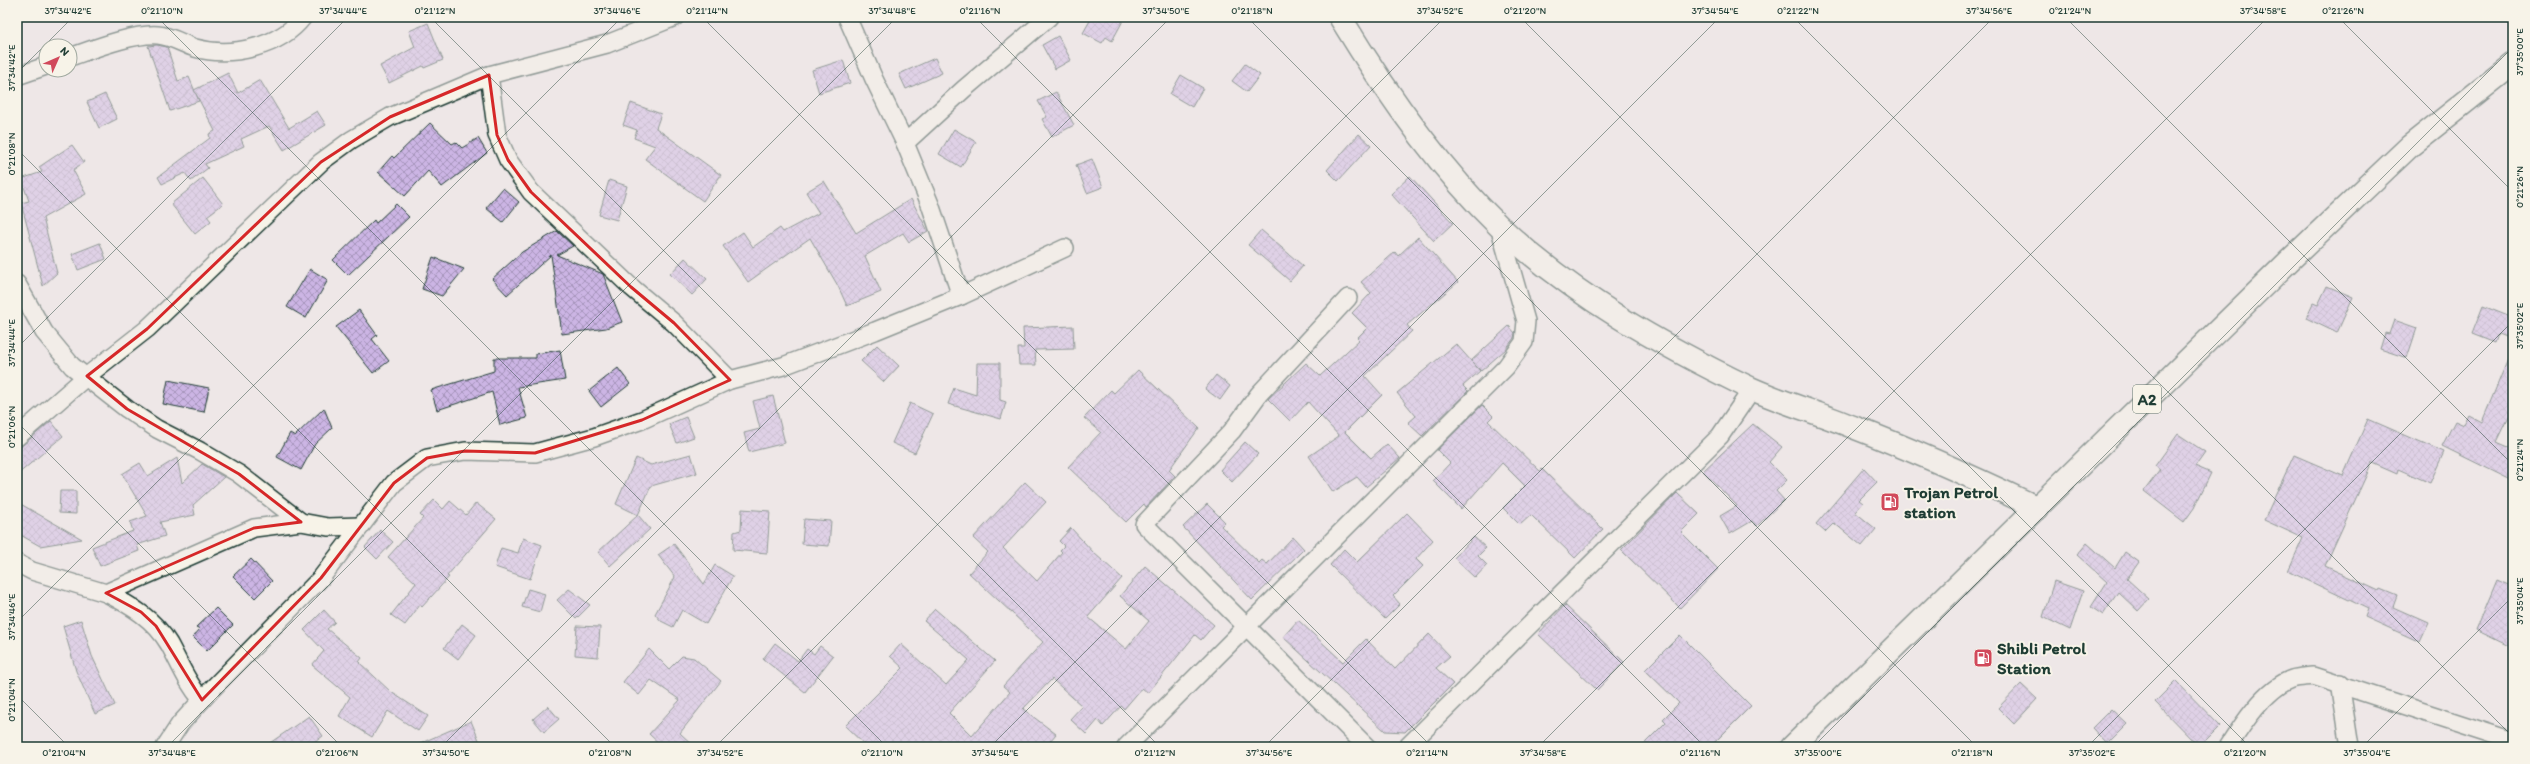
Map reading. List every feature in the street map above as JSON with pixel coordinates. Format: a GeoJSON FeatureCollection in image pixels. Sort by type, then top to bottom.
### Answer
{"type":"FeatureCollection","features":[{"type":"Feature","properties":{"kind":"main road"},"geometry":{"type":"LineString","coordinates":[[1340,17],[1364,56],[1436,156],[1499,226],[1561,278],[1636,329],[1752,389],[1916,452],[2038,508]]}},
{"type":"Feature","properties":{"kind":"main road","name":"A2"},"geometry":{"type":"LineString","coordinates":[[1792,747],[1913,627],[2038,508],[2268,281],[2410,146],[2513,64]]}},
{"type":"Feature","properties":{"kind":"street"},"geometry":{"type":"LineString","coordinates":[[78,55],[131,39],[158,35],[196,48],[230,51],[261,46],[285,35],[303,17]]}},
{"type":"Feature","properties":{"kind":"street"},"geometry":{"type":"LineString","coordinates":[[17,437],[87,376],[147,329],[321,162],[351,140],[390,117],[489,75],[607,44],[675,17]]}},
{"type":"Feature","properties":{"kind":"street"},"geometry":{"type":"LineString","coordinates":[[847,17],[905,144],[930,204],[961,296]]}},
{"type":"Feature","properties":{"kind":"street"},"geometry":{"type":"LineString","coordinates":[[905,144],[964,89],[1049,17]]}},
{"type":"Feature","properties":{"kind":"street"},"geometry":{"type":"LineString","coordinates":[[17,76],[38,69]]}},
{"type":"Feature","properties":{"kind":"street"},"geometry":{"type":"LineString","coordinates":[[489,75],[497,136],[508,160],[531,192],[631,287],[674,323],[730,380]]}},
{"type":"Feature","properties":{"kind":"street"},"geometry":{"type":"LineString","coordinates":[[1126,747],[1245,626],[1506,367],[1524,342],[1526,321],[1499,226]]}},
{"type":"Feature","properties":{"kind":"street"},"geometry":{"type":"LineString","coordinates":[[166,747],[180,724],[202,700],[321,578],[394,483],[427,458],[465,451],[535,453],[642,420],[730,380],[783,366],[961,296],[1065,248]]}},
{"type":"Feature","properties":{"kind":"street"},"geometry":{"type":"LineString","coordinates":[[17,284],[44,332],[72,366],[87,376],[127,409],[157,429],[200,451],[239,474],[301,522]]}},
{"type":"Feature","properties":{"kind":"street"},"geometry":{"type":"LineString","coordinates":[[1348,298],[1259,394],[1232,431],[1144,524],[1367,747]]}},
{"type":"Feature","properties":{"kind":"street"},"geometry":{"type":"LineString","coordinates":[[1407,747],[1720,436],[1752,389]]}},
{"type":"Feature","properties":{"kind":"street"},"geometry":{"type":"LineString","coordinates":[[106,593],[248,530],[301,522],[328,527],[360,526]]}},
{"type":"Feature","properties":{"kind":"street"},"geometry":{"type":"LineString","coordinates":[[17,563],[48,576],[106,593],[140,612],[156,626],[169,644],[185,678],[202,700]]}},
{"type":"Feature","properties":{"kind":"street"},"geometry":{"type":"LineString","coordinates":[[2228,747],[2253,711],[2273,691],[2291,679],[2313,676],[2340,683],[2513,741]]}},
{"type":"Feature","properties":{"kind":"street"},"geometry":{"type":"LineString","coordinates":[[2340,683],[2350,747]]}},
{"type":"Feature","properties":{"kind":"highlighted area"},"geometry":{"type":"Polygon","coordinates":[[[489,75],[497,135],[508,160],[531,192],[631,287],[674,323],[730,380],[642,420],[535,453],[465,451],[427,458],[394,483],[321,578],[202,700],[156,626],[141,612],[106,593],[254,528],[301,522],[239,474],[127,409],[87,376],[147,329],[321,162],[390,117],[489,75]]]}},
{"type":"Feature","properties":{"kind":"building"},"geometry":{"type":"Polygon","coordinates":[[[1092,17],[1125,17],[1112,41],[1106,37],[1102,43],[1083,33],[1092,17]]]}},
{"type":"Feature","properties":{"kind":"building"},"geometry":{"type":"Polygon","coordinates":[[[428,23],[443,60],[424,68],[423,66],[389,83],[380,66],[415,47],[409,31],[428,23]]]}},
{"type":"Feature","properties":{"kind":"building"},"geometry":{"type":"Polygon","coordinates":[[[1058,36],[1071,60],[1055,69],[1042,45],[1058,36]]]}},
{"type":"Feature","properties":{"kind":"building"},"geometry":{"type":"Polygon","coordinates":[[[157,45],[167,47],[178,81],[189,77],[199,101],[170,111],[148,46],[157,45]]]}},
{"type":"Feature","properties":{"kind":"building"},"geometry":{"type":"Polygon","coordinates":[[[935,58],[942,73],[906,89],[899,74],[935,58]]]}},
{"type":"Feature","properties":{"kind":"building"},"geometry":{"type":"Polygon","coordinates":[[[843,60],[850,83],[819,93],[812,70],[843,60]]]}},
{"type":"Feature","properties":{"kind":"building"},"geometry":{"type":"Polygon","coordinates":[[[1245,64],[1260,75],[1247,92],[1232,81],[1245,64]]]}},
{"type":"Feature","properties":{"kind":"building"},"geometry":{"type":"Polygon","coordinates":[[[228,73],[238,93],[260,80],[289,128],[317,111],[326,125],[284,150],[269,126],[241,139],[244,146],[205,164],[208,168],[191,181],[185,173],[162,184],[158,177],[210,138],[209,134],[215,131],[194,90],[228,73]]]}},
{"type":"Feature","properties":{"kind":"building"},"geometry":{"type":"Polygon","coordinates":[[[1181,75],[1203,88],[1192,107],[1170,94],[1181,75]]]}},
{"type":"Feature","properties":{"kind":"building"},"geometry":{"type":"Polygon","coordinates":[[[1056,92],[1074,125],[1052,137],[1042,119],[1047,117],[1038,101],[1056,92]]]}},
{"type":"Feature","properties":{"kind":"building"},"geometry":{"type":"Polygon","coordinates":[[[105,94],[117,119],[99,128],[87,102],[105,94]]]}},
{"type":"Feature","properties":{"kind":"building"},"geometry":{"type":"Polygon","coordinates":[[[631,103],[661,114],[656,128],[721,175],[703,201],[645,159],[655,146],[634,138],[637,130],[623,125],[631,103]]]}},
{"type":"Feature","properties":{"kind":"building"},"geometry":{"type":"Polygon","coordinates":[[[430,123],[452,144],[456,142],[462,148],[478,138],[487,153],[442,187],[428,171],[405,196],[378,172],[392,156],[394,158],[430,123]]]}},
{"type":"Feature","properties":{"kind":"building"},"geometry":{"type":"Polygon","coordinates":[[[954,129],[976,142],[961,167],[939,154],[954,129]]]}},
{"type":"Feature","properties":{"kind":"building"},"geometry":{"type":"Polygon","coordinates":[[[1359,134],[1371,145],[1338,181],[1327,170],[1359,134]]]}},
{"type":"Feature","properties":{"kind":"building"},"geometry":{"type":"Polygon","coordinates":[[[72,145],[84,162],[73,170],[86,194],[43,218],[57,273],[43,286],[21,203],[29,201],[21,179],[42,172],[39,167],[72,145]]]}},
{"type":"Feature","properties":{"kind":"building"},"geometry":{"type":"Polygon","coordinates":[[[1092,159],[1103,187],[1087,193],[1076,165],[1092,159]]]}},
{"type":"Feature","properties":{"kind":"building"},"geometry":{"type":"Polygon","coordinates":[[[1410,176],[1453,223],[1434,241],[1391,194],[1410,176]]]}},
{"type":"Feature","properties":{"kind":"building"},"geometry":{"type":"Polygon","coordinates":[[[203,178],[223,204],[207,216],[211,221],[195,234],[171,204],[203,178]]]}},
{"type":"Feature","properties":{"kind":"building"},"geometry":{"type":"Polygon","coordinates":[[[609,180],[627,186],[617,220],[599,215],[609,180]]]}},
{"type":"Feature","properties":{"kind":"building"},"geometry":{"type":"Polygon","coordinates":[[[824,181],[856,233],[911,199],[928,231],[909,242],[903,233],[865,256],[881,292],[847,306],[838,286],[810,238],[748,282],[723,246],[743,232],[753,247],[780,228],[783,232],[819,213],[806,192],[824,181]]]}},
{"type":"Feature","properties":{"kind":"building"},"geometry":{"type":"Polygon","coordinates":[[[503,188],[519,202],[503,222],[486,208],[503,188]]]}},
{"type":"Feature","properties":{"kind":"building"},"geometry":{"type":"Polygon","coordinates":[[[396,204],[409,217],[348,275],[333,260],[374,220],[376,223],[396,204]]]}},
{"type":"Feature","properties":{"kind":"building"},"geometry":{"type":"Polygon","coordinates":[[[1261,230],[1303,266],[1290,281],[1248,245],[1261,230]]]}},
{"type":"Feature","properties":{"kind":"building"},"geometry":{"type":"Polygon","coordinates":[[[557,231],[573,246],[557,255],[603,274],[622,322],[606,328],[562,334],[551,255],[507,295],[492,279],[522,252],[557,231]]]}},
{"type":"Feature","properties":{"kind":"building"},"geometry":{"type":"Polygon","coordinates":[[[1418,237],[1458,282],[1407,325],[1412,331],[1365,376],[1382,395],[1345,432],[1371,458],[1387,444],[1400,458],[1366,487],[1357,477],[1333,492],[1309,456],[1339,436],[1308,402],[1290,421],[1268,399],[1306,363],[1320,376],[1359,340],[1357,338],[1367,328],[1352,313],[1371,293],[1361,282],[1395,252],[1398,256],[1418,237]]]}},
{"type":"Feature","properties":{"kind":"building"},"geometry":{"type":"Polygon","coordinates":[[[100,243],[106,259],[78,270],[72,254],[100,243]]]}},
{"type":"Feature","properties":{"kind":"building"},"geometry":{"type":"Polygon","coordinates":[[[433,257],[464,269],[442,296],[422,289],[433,257]]]}},
{"type":"Feature","properties":{"kind":"building"},"geometry":{"type":"Polygon","coordinates":[[[685,258],[707,279],[692,295],[670,274],[685,258]]]}},
{"type":"Feature","properties":{"kind":"building"},"geometry":{"type":"Polygon","coordinates":[[[310,269],[328,280],[306,318],[287,307],[310,269]]]}},
{"type":"Feature","properties":{"kind":"building"},"geometry":{"type":"Polygon","coordinates":[[[2327,286],[2353,297],[2337,333],[2306,318],[2313,303],[2318,305],[2327,286]]]}},
{"type":"Feature","properties":{"kind":"building"},"geometry":{"type":"Polygon","coordinates":[[[2483,306],[2513,318],[2513,340],[2498,334],[2495,343],[2472,334],[2483,306]]]}},
{"type":"Feature","properties":{"kind":"building"},"geometry":{"type":"Polygon","coordinates":[[[359,310],[377,335],[372,339],[389,361],[373,373],[336,327],[359,310]]]}},
{"type":"Feature","properties":{"kind":"building"},"geometry":{"type":"Polygon","coordinates":[[[2394,320],[2417,328],[2407,358],[2380,349],[2385,333],[2389,334],[2394,320]]]}},
{"type":"Feature","properties":{"kind":"building"},"geometry":{"type":"Polygon","coordinates":[[[1073,326],[1074,349],[1035,350],[1036,365],[1019,365],[1018,348],[1024,348],[1023,328],[1073,326]]]}},
{"type":"Feature","properties":{"kind":"building"},"geometry":{"type":"Polygon","coordinates":[[[1509,326],[1515,333],[1514,338],[1506,349],[1481,371],[1471,361],[1509,326]]]}},
{"type":"Feature","properties":{"kind":"building"},"geometry":{"type":"Polygon","coordinates":[[[1456,344],[1480,371],[1463,386],[1468,391],[1422,436],[1408,423],[1416,416],[1397,393],[1456,344]]]}},
{"type":"Feature","properties":{"kind":"building"},"geometry":{"type":"Polygon","coordinates":[[[877,345],[899,366],[884,382],[861,361],[877,345]]]}},
{"type":"Feature","properties":{"kind":"building"},"geometry":{"type":"Polygon","coordinates":[[[2513,347],[2513,409],[2497,442],[2513,449],[2513,481],[2442,446],[2455,421],[2464,425],[2469,415],[2482,422],[2513,347]]]}},
{"type":"Feature","properties":{"kind":"building"},"geometry":{"type":"Polygon","coordinates":[[[560,350],[565,380],[518,387],[527,418],[500,425],[492,392],[437,410],[431,390],[494,371],[494,358],[536,358],[536,354],[560,350]]]}},
{"type":"Feature","properties":{"kind":"building"},"geometry":{"type":"Polygon","coordinates":[[[977,363],[1000,363],[1000,400],[1006,402],[1001,419],[948,404],[954,388],[976,395],[977,363]]]}},
{"type":"Feature","properties":{"kind":"building"},"geometry":{"type":"Polygon","coordinates":[[[618,368],[630,384],[601,407],[589,391],[618,368]]]}},
{"type":"Feature","properties":{"kind":"building"},"geometry":{"type":"Polygon","coordinates":[[[1138,370],[1199,428],[1169,470],[1175,476],[1146,507],[1144,504],[1126,522],[1068,467],[1101,432],[1084,418],[1111,390],[1114,393],[1138,370]]]}},
{"type":"Feature","properties":{"kind":"building"},"geometry":{"type":"Polygon","coordinates":[[[1216,375],[1230,386],[1220,400],[1205,389],[1216,375]]]}},
{"type":"Feature","properties":{"kind":"building"},"geometry":{"type":"Polygon","coordinates":[[[168,380],[209,388],[204,412],[163,404],[168,380]]]}},
{"type":"Feature","properties":{"kind":"building"},"geometry":{"type":"Polygon","coordinates":[[[773,396],[785,443],[749,452],[744,433],[760,429],[753,401],[773,396]]]}},
{"type":"Feature","properties":{"kind":"building"},"geometry":{"type":"Polygon","coordinates":[[[910,403],[933,414],[915,453],[892,443],[910,403]]]}},
{"type":"Feature","properties":{"kind":"building"},"geometry":{"type":"Polygon","coordinates":[[[1482,405],[1493,416],[1488,421],[1540,471],[1542,469],[1603,529],[1575,558],[1531,515],[1520,525],[1503,508],[1525,486],[1502,463],[1461,509],[1433,481],[1450,463],[1437,450],[1482,405]]]}},
{"type":"Feature","properties":{"kind":"building"},"geometry":{"type":"Polygon","coordinates":[[[324,408],[332,428],[315,444],[301,470],[277,457],[290,433],[295,436],[324,408]]]}},
{"type":"Feature","properties":{"kind":"building"},"geometry":{"type":"Polygon","coordinates":[[[686,417],[694,437],[677,443],[669,424],[686,417]]]}},
{"type":"Feature","properties":{"kind":"building"},"geometry":{"type":"Polygon","coordinates":[[[2368,419],[2444,452],[2430,483],[2398,469],[2397,474],[2372,463],[2325,566],[2379,591],[2380,589],[2397,596],[2393,607],[2429,623],[2420,642],[2365,617],[2368,609],[2288,571],[2303,538],[2264,520],[2294,455],[2343,476],[2368,419]]]}},
{"type":"Feature","properties":{"kind":"building"},"geometry":{"type":"Polygon","coordinates":[[[51,421],[63,436],[17,475],[17,450],[51,421]]]}},
{"type":"Feature","properties":{"kind":"building"},"geometry":{"type":"Polygon","coordinates":[[[1753,424],[1782,447],[1769,462],[1787,480],[1776,491],[1784,500],[1757,526],[1752,521],[1730,534],[1720,516],[1737,506],[1703,471],[1753,424]]]}},
{"type":"Feature","properties":{"kind":"building"},"geometry":{"type":"Polygon","coordinates":[[[2178,434],[2205,452],[2195,466],[2211,473],[2194,508],[2184,522],[2144,491],[2160,470],[2155,466],[2178,434]]]}},
{"type":"Feature","properties":{"kind":"building"},"geometry":{"type":"Polygon","coordinates":[[[1245,442],[1258,454],[1232,482],[1220,470],[1245,442]]]}},
{"type":"Feature","properties":{"kind":"building"},"geometry":{"type":"Polygon","coordinates":[[[691,454],[697,473],[651,486],[638,515],[616,504],[636,458],[651,465],[691,454]]]}},
{"type":"Feature","properties":{"kind":"building"},"geometry":{"type":"Polygon","coordinates":[[[177,458],[182,483],[202,464],[224,477],[193,505],[195,515],[160,522],[165,536],[137,545],[139,551],[100,566],[92,547],[133,531],[130,522],[147,516],[122,474],[140,463],[148,476],[177,458]]]}},
{"type":"Feature","properties":{"kind":"building"},"geometry":{"type":"Polygon","coordinates":[[[1864,468],[1877,482],[1859,500],[1863,503],[1855,512],[1876,529],[1862,546],[1834,523],[1825,532],[1816,524],[1864,468]]]}},
{"type":"Feature","properties":{"kind":"building"},"geometry":{"type":"Polygon","coordinates":[[[1025,482],[1046,502],[1003,548],[1037,581],[1062,552],[1060,550],[1064,546],[1059,541],[1071,528],[1094,553],[1122,578],[1088,617],[1126,649],[1149,621],[1120,596],[1145,566],[1214,625],[1201,640],[1195,635],[1148,693],[1142,688],[1124,709],[1121,706],[1103,726],[1098,720],[1086,734],[1070,719],[1082,706],[1052,679],[1023,709],[1056,734],[1045,747],[867,747],[845,726],[903,668],[890,656],[901,644],[946,685],[969,660],[924,621],[935,609],[995,661],[949,713],[972,736],[1010,692],[1003,686],[1043,642],[969,573],[988,552],[973,538],[1025,482]]]}},
{"type":"Feature","properties":{"kind":"building"},"geometry":{"type":"Polygon","coordinates":[[[60,491],[76,491],[76,514],[59,513],[60,491]]]}},
{"type":"Feature","properties":{"kind":"building"},"geometry":{"type":"Polygon","coordinates":[[[1677,493],[1699,514],[1681,532],[1718,569],[1680,608],[1621,550],[1677,493]]]}},
{"type":"Feature","properties":{"kind":"building"},"geometry":{"type":"Polygon","coordinates":[[[434,500],[443,509],[450,501],[466,515],[476,503],[496,519],[447,576],[449,577],[422,607],[420,605],[405,625],[391,615],[416,583],[388,557],[423,518],[420,515],[434,500]]]}},
{"type":"Feature","properties":{"kind":"building"},"geometry":{"type":"Polygon","coordinates":[[[17,502],[82,539],[40,546],[17,533],[17,502]]]}},
{"type":"Feature","properties":{"kind":"building"},"geometry":{"type":"Polygon","coordinates":[[[1207,504],[1225,522],[1221,526],[1259,563],[1262,560],[1267,564],[1293,537],[1304,549],[1252,600],[1183,527],[1207,504]]]}},
{"type":"Feature","properties":{"kind":"building"},"geometry":{"type":"Polygon","coordinates":[[[742,509],[770,511],[767,553],[733,550],[734,532],[741,530],[742,509]]]}},
{"type":"Feature","properties":{"kind":"building"},"geometry":{"type":"Polygon","coordinates":[[[1407,513],[1433,540],[1416,559],[1423,566],[1393,596],[1400,604],[1385,619],[1330,565],[1344,549],[1357,562],[1407,513]]]}},
{"type":"Feature","properties":{"kind":"building"},"geometry":{"type":"Polygon","coordinates":[[[638,515],[650,529],[610,566],[598,552],[638,515]]]}},
{"type":"Feature","properties":{"kind":"building"},"geometry":{"type":"Polygon","coordinates":[[[804,519],[831,521],[829,546],[802,544],[804,519]]]}},
{"type":"Feature","properties":{"kind":"building"},"geometry":{"type":"Polygon","coordinates":[[[380,530],[393,542],[377,559],[365,547],[380,530]]]}},
{"type":"Feature","properties":{"kind":"building"},"geometry":{"type":"Polygon","coordinates":[[[1474,537],[1486,548],[1478,556],[1487,565],[1475,578],[1454,558],[1474,537]]]}},
{"type":"Feature","properties":{"kind":"building"},"geometry":{"type":"Polygon","coordinates":[[[523,538],[542,545],[530,579],[495,567],[501,548],[518,553],[523,538]]]}},
{"type":"Feature","properties":{"kind":"building"},"geometry":{"type":"Polygon","coordinates":[[[2087,543],[2115,568],[2125,552],[2139,562],[2127,579],[2149,599],[2138,611],[2118,592],[2103,615],[2091,607],[2107,582],[2077,555],[2087,543]]]}},
{"type":"Feature","properties":{"kind":"building"},"geometry":{"type":"Polygon","coordinates":[[[674,544],[704,584],[715,565],[733,576],[706,624],[682,610],[673,627],[661,621],[655,614],[675,577],[658,555],[674,544]]]}},
{"type":"Feature","properties":{"kind":"building"},"geometry":{"type":"Polygon","coordinates":[[[251,559],[272,581],[255,598],[233,576],[251,559]]]}},
{"type":"Feature","properties":{"kind":"building"},"geometry":{"type":"Polygon","coordinates":[[[2497,580],[2513,587],[2513,648],[2476,630],[2497,580]]]}},
{"type":"Feature","properties":{"kind":"building"},"geometry":{"type":"Polygon","coordinates":[[[2054,581],[2083,591],[2070,630],[2043,617],[2054,581]]]}},
{"type":"Feature","properties":{"kind":"building"},"geometry":{"type":"Polygon","coordinates":[[[528,589],[545,594],[540,612],[522,607],[528,589]]]}},
{"type":"Feature","properties":{"kind":"building"},"geometry":{"type":"Polygon","coordinates":[[[569,589],[590,605],[576,619],[557,600],[569,589]]]}},
{"type":"Feature","properties":{"kind":"building"},"geometry":{"type":"Polygon","coordinates":[[[1565,605],[1624,662],[1597,690],[1538,634],[1565,605]]]}},
{"type":"Feature","properties":{"kind":"building"},"geometry":{"type":"Polygon","coordinates":[[[216,608],[233,625],[207,651],[193,637],[200,629],[196,627],[216,608]]]}},
{"type":"Feature","properties":{"kind":"building"},"geometry":{"type":"Polygon","coordinates":[[[324,610],[335,622],[327,629],[362,658],[359,662],[391,692],[428,716],[418,731],[388,711],[372,737],[339,716],[350,697],[312,665],[324,651],[304,630],[324,610]]]}},
{"type":"Feature","properties":{"kind":"building"},"geometry":{"type":"Polygon","coordinates":[[[81,620],[92,656],[115,705],[95,714],[76,671],[63,626],[81,620]]]}},
{"type":"Feature","properties":{"kind":"building"},"geometry":{"type":"Polygon","coordinates":[[[1298,620],[1343,662],[1366,639],[1395,669],[1429,634],[1450,656],[1436,668],[1453,684],[1405,732],[1385,731],[1283,637],[1298,620]]]}},
{"type":"Feature","properties":{"kind":"building"},"geometry":{"type":"Polygon","coordinates":[[[462,624],[476,635],[458,659],[444,648],[462,624]]]}},
{"type":"Feature","properties":{"kind":"building"},"geometry":{"type":"Polygon","coordinates":[[[577,626],[600,627],[598,657],[575,655],[577,626]]]}},
{"type":"Feature","properties":{"kind":"building"},"geometry":{"type":"Polygon","coordinates":[[[1680,635],[1751,706],[1710,747],[1641,747],[1666,722],[1663,719],[1679,703],[1645,670],[1680,635]]]}},
{"type":"Feature","properties":{"kind":"building"},"geometry":{"type":"Polygon","coordinates":[[[775,643],[798,661],[807,649],[814,654],[820,646],[833,656],[805,692],[763,659],[775,643]]]}},
{"type":"Feature","properties":{"kind":"building"},"geometry":{"type":"Polygon","coordinates":[[[649,649],[669,669],[682,656],[694,658],[721,681],[680,733],[695,747],[663,747],[649,734],[680,700],[651,680],[639,695],[623,682],[649,649]]]}},
{"type":"Feature","properties":{"kind":"building"},"geometry":{"type":"Polygon","coordinates":[[[2176,681],[2220,726],[2199,747],[2155,702],[2176,681]]]}},
{"type":"Feature","properties":{"kind":"building"},"geometry":{"type":"Polygon","coordinates":[[[2021,684],[2037,699],[2014,724],[1998,708],[2021,684]]]}},
{"type":"Feature","properties":{"kind":"building"},"geometry":{"type":"Polygon","coordinates":[[[548,706],[559,719],[544,732],[533,719],[548,706]]]}},
{"type":"Feature","properties":{"kind":"building"},"geometry":{"type":"Polygon","coordinates":[[[2111,709],[2127,724],[2107,744],[2092,728],[2111,709]]]}},
{"type":"Feature","properties":{"kind":"building"},"geometry":{"type":"Polygon","coordinates":[[[309,716],[323,736],[308,747],[264,747],[309,716]]]}},
{"type":"Feature","properties":{"kind":"building"},"geometry":{"type":"Polygon","coordinates":[[[471,721],[482,747],[412,747],[471,721]]]}},
{"type":"Feature","properties":{"kind":"place","name":"Trojan Petrol station"},"geometry":{"type":"Point","coordinates":[1890,502]}},
{"type":"Feature","properties":{"kind":"place","name":"Shibli Petrol Station"},"geometry":{"type":"Point","coordinates":[1983,658]}}]}
